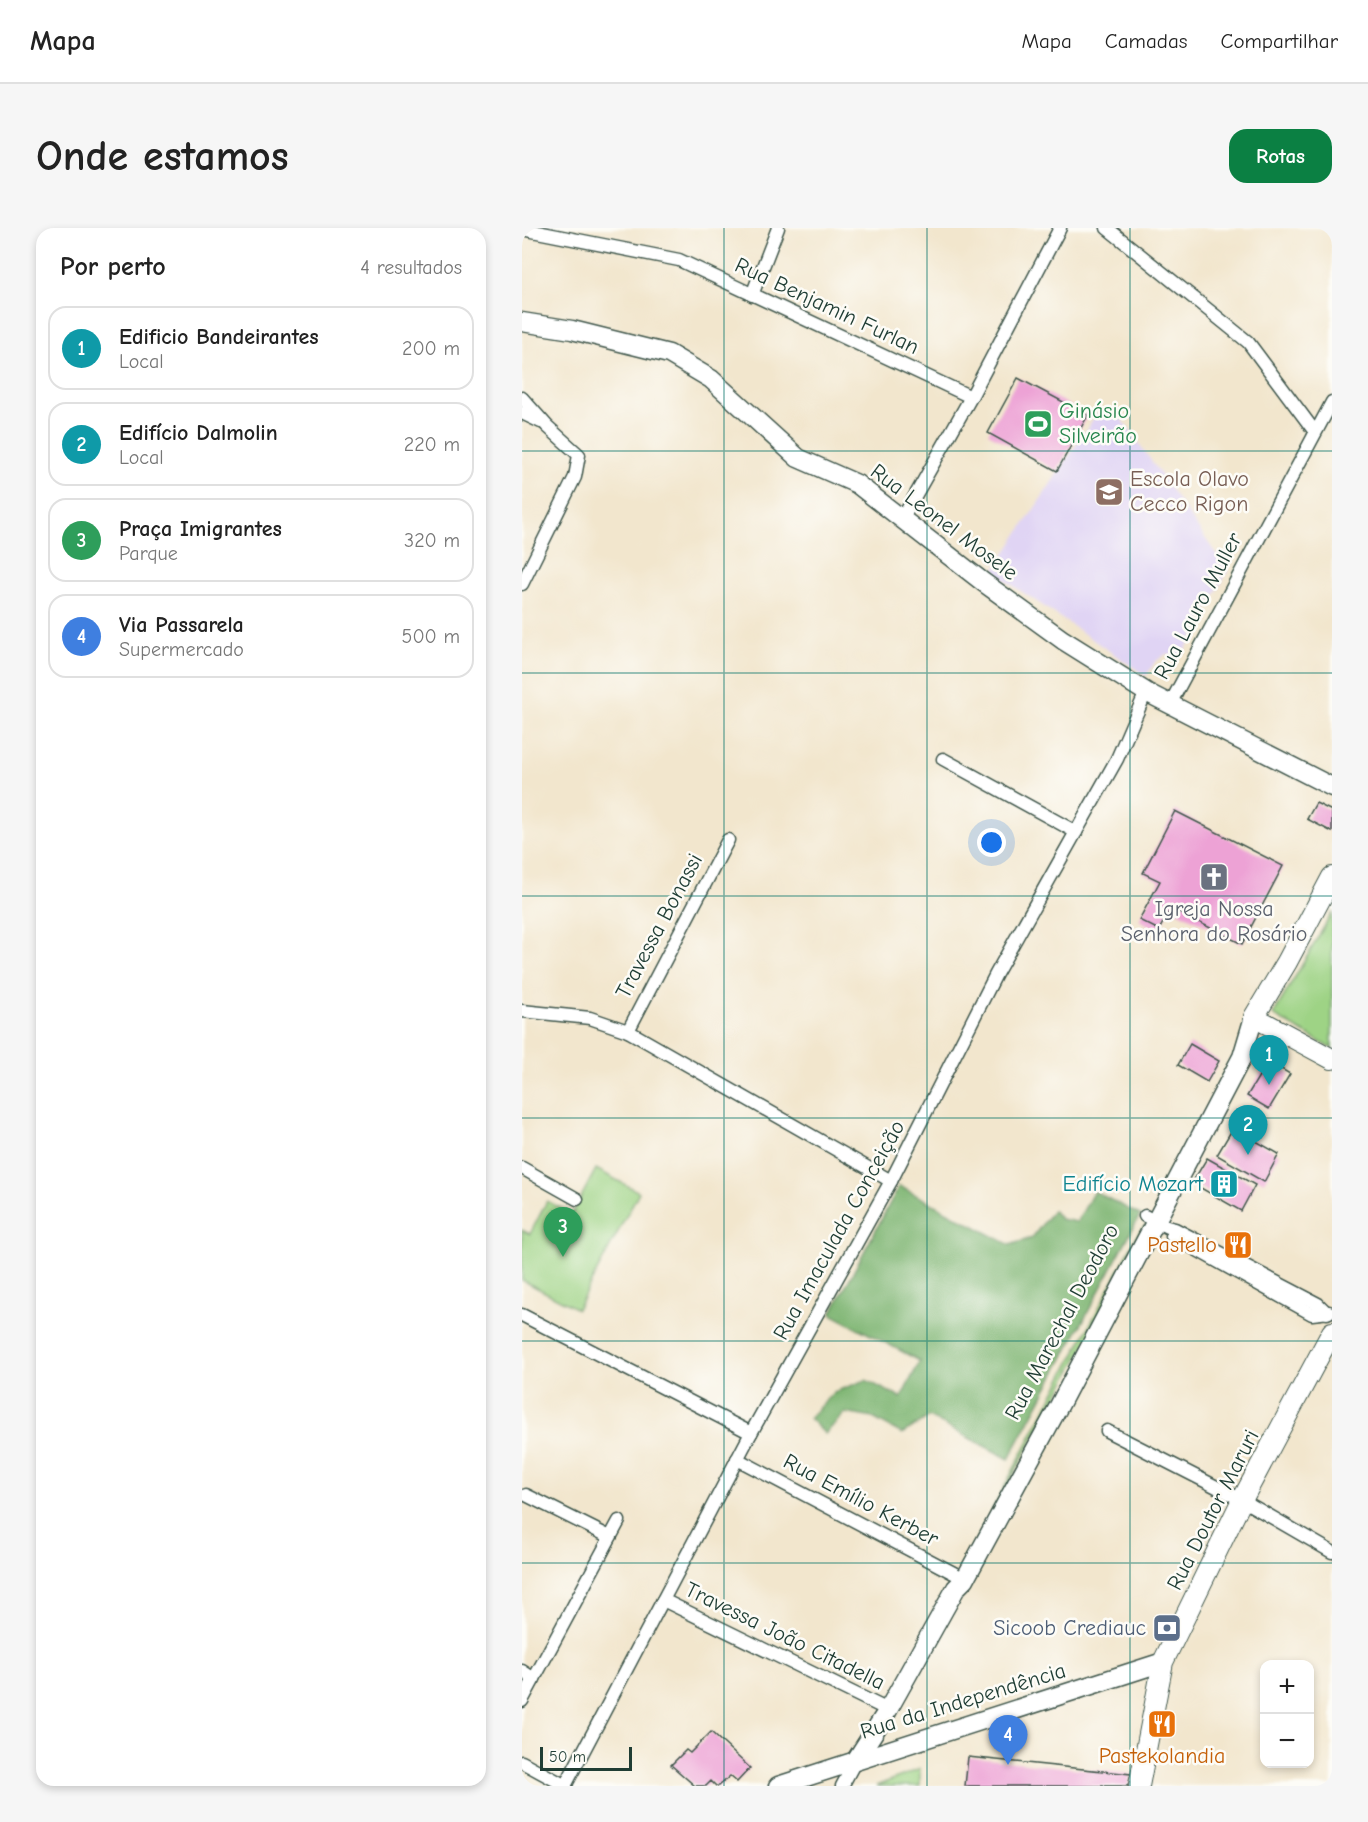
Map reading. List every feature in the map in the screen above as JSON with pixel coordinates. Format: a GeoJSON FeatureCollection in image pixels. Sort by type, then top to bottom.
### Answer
{"type":"FeatureCollection","features":[{"type":"Feature","properties":{"kind":"main road","name":"Rua Marechal Deodoro"},"geometry":{"type":"LineString","coordinates":[[1254,1017],[1287,962],[1332,877]]}},
{"type":"Feature","properties":{"kind":"main road"},"geometry":{"type":"LineString","coordinates":[[1254,1017],[1332,1059]]}},
{"type":"Feature","properties":{"kind":"main road","name":"Rua Doutor Maruri"},"geometry":{"type":"LineString","coordinates":[[1139,1786],[1163,1662],[1242,1500],[1332,1332]]}},
{"type":"Feature","properties":{"kind":"street"},"geometry":{"type":"LineString","coordinates":[[752,295],[778,228]]}},
{"type":"Feature","properties":{"kind":"street"},"geometry":{"type":"LineString","coordinates":[[902,519],[971,397],[1060,228]]}},
{"type":"Feature","properties":{"kind":"street"},"geometry":{"type":"LineString","coordinates":[[1107,228],[1248,342],[1315,432]]}},
{"type":"Feature","properties":{"kind":"street","name":"Rua Benjamin Furlan"},"geometry":{"type":"LineString","coordinates":[[522,229],[679,260],[971,397]]}},
{"type":"Feature","properties":{"kind":"street","name":"Rua Leonel Mosele"},"geometry":{"type":"LineString","coordinates":[[522,322],[572,330],[669,354],[711,379],[798,458],[857,484],[983,582],[1063,640],[1146,692],[1332,787]]}},
{"type":"Feature","properties":{"kind":"street"},"geometry":{"type":"LineString","coordinates":[[522,398],[579,455],[575,477],[522,584]]}},
{"type":"Feature","properties":{"kind":"street","name":"Rua Lauro Muller"},"geometry":{"type":"LineString","coordinates":[[1170,704],[1332,402]]}},
{"type":"Feature","properties":{"kind":"street"},"geometry":{"type":"LineString","coordinates":[[522,413],[548,426]]}},
{"type":"Feature","properties":{"kind":"street","name":"Rua Imaculada Conceição"},"geometry":{"type":"LineString","coordinates":[[566,1786],[737,1459],[891,1181],[996,974],[1117,759],[1146,692]]}},
{"type":"Feature","properties":{"kind":"street"},"geometry":{"type":"LineString","coordinates":[[943,759],[1076,832]]}},
{"type":"Feature","properties":{"kind":"street","name":"Travessa Bonassi"},"geometry":{"type":"LineString","coordinates":[[628,1031],[728,840]]}},
{"type":"Feature","properties":{"kind":"street"},"geometry":{"type":"LineString","coordinates":[[522,1011],[590,1018],[628,1031],[891,1181]]}},
{"type":"Feature","properties":{"kind":"street","name":"Rua Marechal Deodoro"},"geometry":{"type":"LineString","coordinates":[[842,1786],[888,1710],[1156,1221],[1232,1052],[1254,1017]]}},
{"type":"Feature","properties":{"kind":"street"},"geometry":{"type":"LineString","coordinates":[[522,1168],[577,1199]]}},
{"type":"Feature","properties":{"kind":"street"},"geometry":{"type":"LineString","coordinates":[[1156,1221],[1318,1304],[1329,1312]]}},
{"type":"Feature","properties":{"kind":"street"},"geometry":{"type":"LineString","coordinates":[[522,1314],[751,1433]]}},
{"type":"Feature","properties":{"kind":"street"},"geometry":{"type":"LineString","coordinates":[[1107,1431],[1242,1500],[1332,1552]]}},
{"type":"Feature","properties":{"kind":"street","name":"Rua Emílio Kerber"},"geometry":{"type":"LineString","coordinates":[[737,1459],[959,1580]]}},
{"type":"Feature","properties":{"kind":"street"},"geometry":{"type":"LineString","coordinates":[[526,1495],[610,1537]]}},
{"type":"Feature","properties":{"kind":"street"},"geometry":{"type":"LineString","coordinates":[[522,1701],[619,1521]]}},
{"type":"Feature","properties":{"kind":"street","name":"Travessa João Citadella"},"geometry":{"type":"LineString","coordinates":[[663,1600],[888,1710]]}},
{"type":"Feature","properties":{"kind":"street","name":"Rua da Independência"},"geometry":{"type":"LineString","coordinates":[[778,1786],[1163,1662]]}},
{"type":"Feature","properties":{"kind":"street"},"geometry":{"type":"LineString","coordinates":[[522,1671],[534,1679]]}},
{"type":"Feature","properties":{"kind":"street"},"geometry":{"type":"LineString","coordinates":[[522,1762],[566,1786]]}},
{"type":"Feature","properties":{"kind":"shaded area","name":"Escola Olavo Cecco Rigon"},"geometry":{"type":"Polygon","coordinates":[[[1115,409],[1228,571],[1183,654],[1166,654],[1155,662],[1146,676],[993,572],[1097,413],[1110,413],[1115,409]]]}},
{"type":"Feature","properties":{"kind":"green space"},"geometry":{"type":"Polygon","coordinates":[[[1332,913],[1332,1049],[1273,1015],[1332,913]]]}},
{"type":"Feature","properties":{"kind":"green space"},"geometry":{"type":"Polygon","coordinates":[[[596,1169],[639,1192],[577,1309],[522,1280],[522,1230],[530,1234],[547,1201],[572,1214],[596,1169]]]}},
{"type":"Feature","properties":{"kind":"green space"},"geometry":{"type":"Polygon","coordinates":[[[899,1186],[1010,1245],[1032,1238],[1053,1210],[1060,1219],[1077,1222],[1094,1191],[1140,1215],[1009,1459],[929,1417],[902,1434],[873,1418],[845,1413],[825,1434],[809,1418],[834,1392],[866,1380],[901,1398],[920,1361],[831,1314],[899,1186]]]}},
{"type":"Feature","properties":{"kind":"green space"},"geometry":{"type":"Polygon","coordinates":[[[1147,1224],[1146,1236],[960,1571],[1139,1232],[1147,1224]]]}},
{"type":"Feature","properties":{"kind":"green space"},"geometry":{"type":"Polygon","coordinates":[[[920,1769],[920,1786],[876,1786],[920,1769]]]}},
{"type":"Feature","properties":{"kind":"building","name":"Ginásio Silveirão"},"geometry":{"type":"Polygon","coordinates":[[[1018,378],[1088,415],[1057,471],[988,433],[1018,378]]]}},
{"type":"Feature","properties":{"kind":"building"},"geometry":{"type":"Polygon","coordinates":[[[1316,803],[1332,811],[1332,832],[1307,819],[1316,803]]]}},
{"type":"Feature","properties":{"kind":"building","name":"Igreja Nossa Senhora do Rosário"},"geometry":{"type":"Polygon","coordinates":[[[1175,811],[1283,866],[1242,944],[1171,908],[1159,930],[1139,920],[1160,881],[1143,873],[1175,811]]]}},
{"type":"Feature","properties":{"kind":"building"},"geometry":{"type":"Polygon","coordinates":[[[1190,1044],[1219,1061],[1207,1082],[1178,1065],[1190,1044]]]}},
{"type":"Feature","properties":{"kind":"building"},"geometry":{"type":"Polygon","coordinates":[[[1268,1061],[1290,1074],[1269,1109],[1247,1096],[1268,1061]]]}},
{"type":"Feature","properties":{"kind":"building"},"geometry":{"type":"Polygon","coordinates":[[[1233,1128],[1279,1154],[1264,1182],[1217,1155],[1233,1128]]]}},
{"type":"Feature","properties":{"kind":"building","name":"Edifício Mozart"},"geometry":{"type":"Polygon","coordinates":[[[1207,1158],[1255,1185],[1241,1211],[1192,1183],[1207,1158]]]}},
{"type":"Feature","properties":{"kind":"building"},"geometry":{"type":"Polygon","coordinates":[[[711,1732],[750,1768],[737,1782],[730,1776],[719,1786],[711,1781],[706,1786],[695,1786],[671,1765],[686,1750],[690,1753],[711,1732]]]}},
{"type":"Feature","properties":{"kind":"building"},"geometry":{"type":"Polygon","coordinates":[[[968,1757],[1131,1774],[1128,1786],[965,1786],[968,1757]]]}},
{"type":"Feature","properties":{"kind":"place","name":"Ginásio Silveirão"},"geometry":{"type":"Point","coordinates":[1038,424]}},
{"type":"Feature","properties":{"kind":"place","name":"Escola Olavo Cecco Rigon"},"geometry":{"type":"Point","coordinates":[1109,492]}},
{"type":"Feature","properties":{"kind":"place","name":"Igreja Nossa Senhora do Rosário"},"geometry":{"type":"Point","coordinates":[1214,877]}},
{"type":"Feature","properties":{"kind":"place","name":"Edificio Bandeirantes"},"geometry":{"type":"Point","coordinates":[1269,1085]}},
{"type":"Feature","properties":{"kind":"place","name":"Edifício Dalmolin"},"geometry":{"type":"Point","coordinates":[1248,1155]}},
{"type":"Feature","properties":{"kind":"place","name":"Edifício Mozart"},"geometry":{"type":"Point","coordinates":[1224,1184]}},
{"type":"Feature","properties":{"kind":"place","name":"Pastello"},"geometry":{"type":"Point","coordinates":[1238,1245]}},
{"type":"Feature","properties":{"kind":"place","name":"Praça Imigrantes"},"geometry":{"type":"Point","coordinates":[563,1257]}},
{"type":"Feature","properties":{"kind":"place","name":"Sicoob Crediauc"},"geometry":{"type":"Point","coordinates":[1167,1628]}},
{"type":"Feature","properties":{"kind":"place","name":"Pastekolandia"},"geometry":{"type":"Point","coordinates":[1162,1724]}},
{"type":"Feature","properties":{"kind":"place","name":"Via Passarela"},"geometry":{"type":"Point","coordinates":[1008,1765]}}]}
